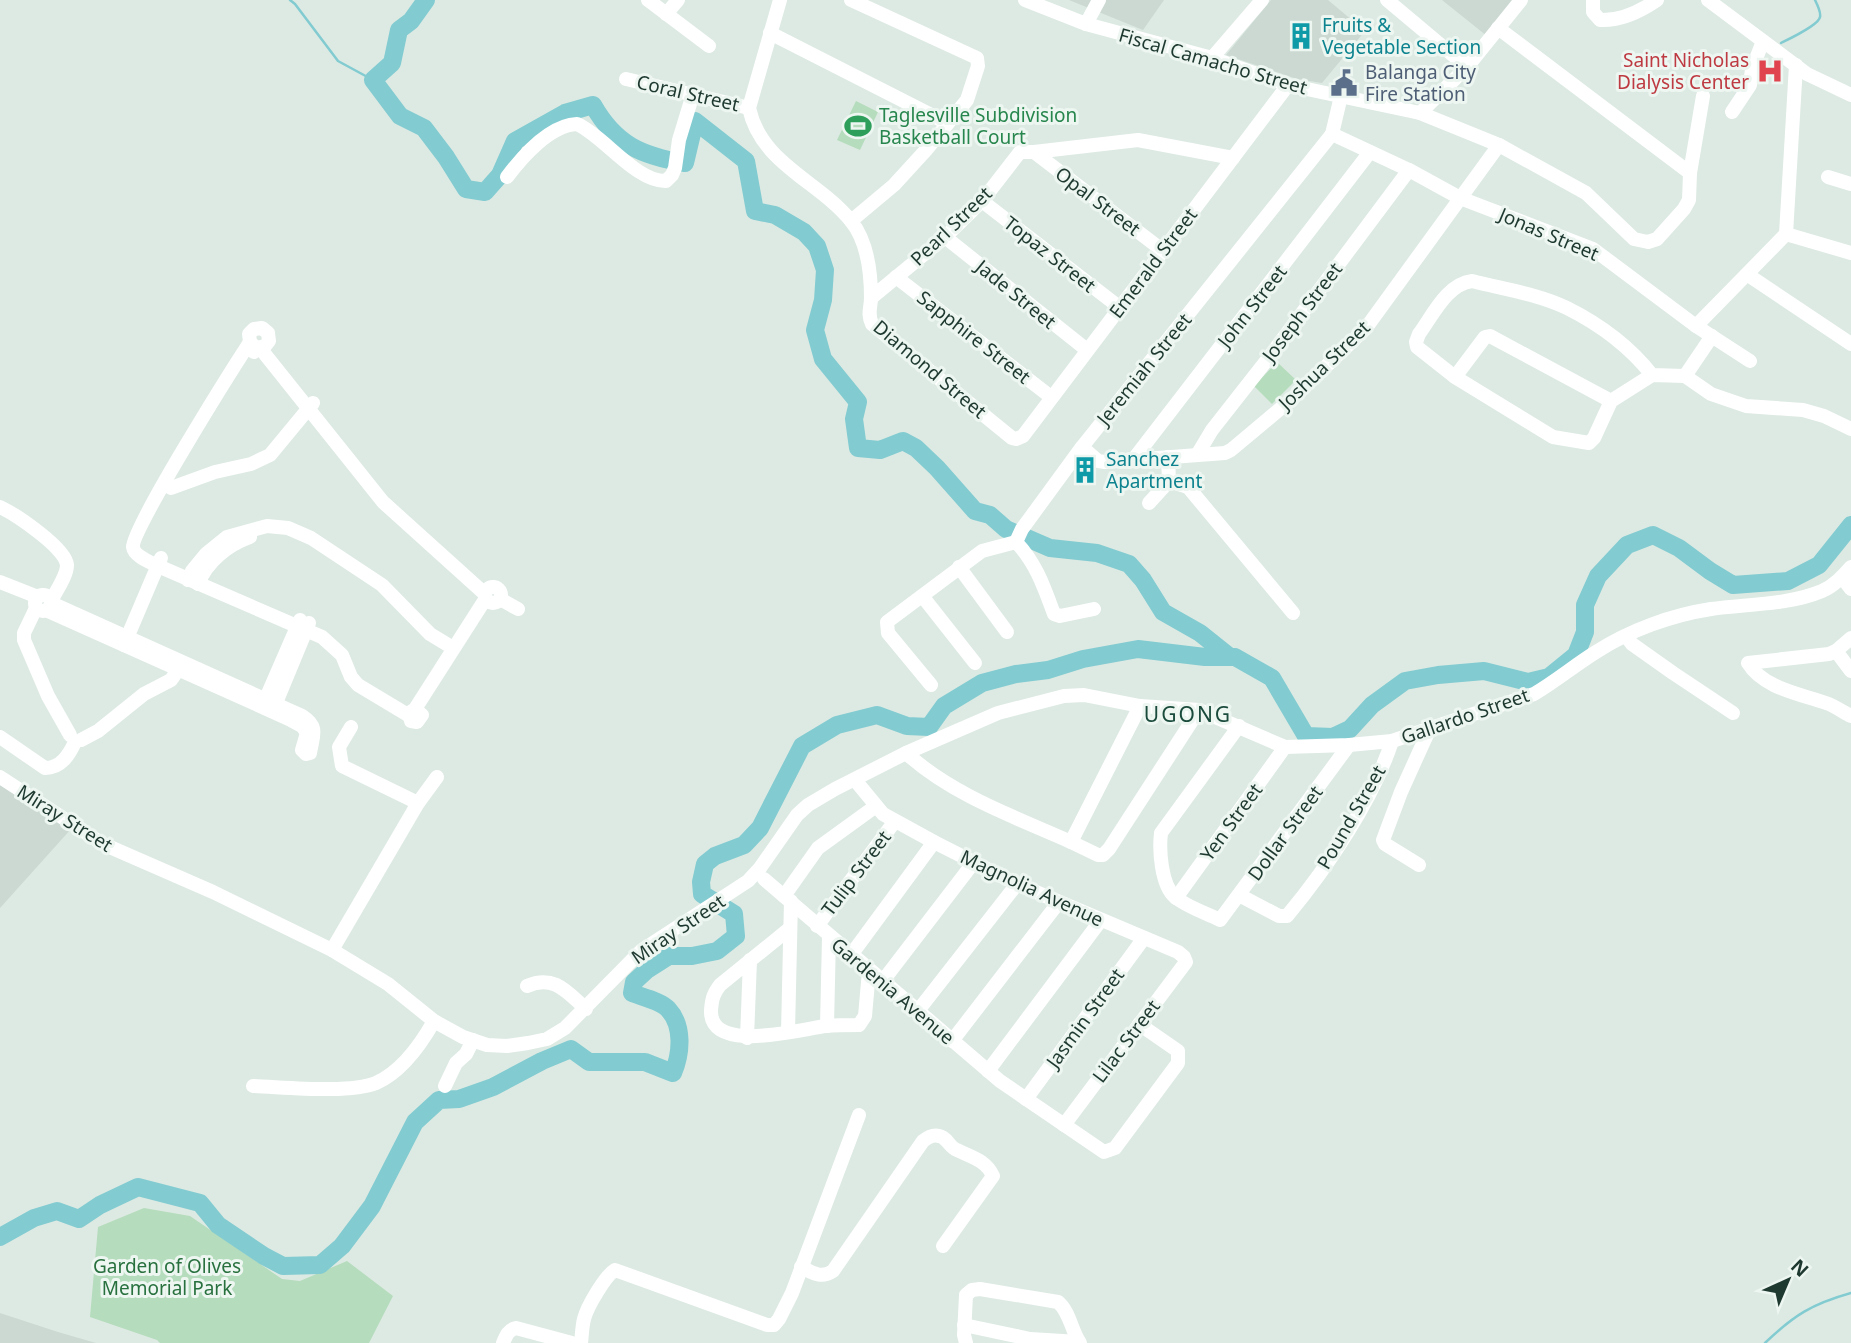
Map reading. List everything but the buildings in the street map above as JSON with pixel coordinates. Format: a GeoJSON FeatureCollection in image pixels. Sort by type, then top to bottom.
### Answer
{"type":"FeatureCollection","features":[{"type":"Feature","properties":{"kind":"street"},"geometry":{"type":"LineString","coordinates":[[648,0],[709,46]]}},
{"type":"Feature","properties":{"kind":"street"},"geometry":{"type":"LineString","coordinates":[[666,14],[678,0]]}},
{"type":"Feature","properties":{"kind":"street"},"geometry":{"type":"LineString","coordinates":[[749,108],[780,0]]}},
{"type":"Feature","properties":{"kind":"street"},"geometry":{"type":"LineString","coordinates":[[850,0],[976,58],[978,66],[967,100],[894,185],[851,221]]}},
{"type":"Feature","properties":{"kind":"street","name":"Fiscal Camacho Street"},"geometry":{"type":"LineString","coordinates":[[1025,0],[1086,24],[1212,58],[1288,85],[1420,113]]}},
{"type":"Feature","properties":{"kind":"street"},"geometry":{"type":"LineString","coordinates":[[1086,24],[1099,0]]}},
{"type":"Feature","properties":{"kind":"street"},"geometry":{"type":"LineString","coordinates":[[1212,58],[1262,0]]}},
{"type":"Feature","properties":{"kind":"street"},"geometry":{"type":"LineString","coordinates":[[1387,0],[1467,67]]}},
{"type":"Feature","properties":{"kind":"street"},"geometry":{"type":"LineString","coordinates":[[1521,0],[1467,67],[1420,113],[1499,145],[1586,193],[1638,240],[1655,241],[1689,200],[1690,173],[1703,96]]}},
{"type":"Feature","properties":{"kind":"street"},"geometry":{"type":"LineString","coordinates":[[1593,0],[1593,12],[1600,20],[1633,14],[1657,0]]}},
{"type":"Feature","properties":{"kind":"street"},"geometry":{"type":"LineString","coordinates":[[1708,0],[1807,74],[1851,95]]}},
{"type":"Feature","properties":{"kind":"street"},"geometry":{"type":"LineString","coordinates":[[1498,28],[1690,173]]}},
{"type":"Feature","properties":{"kind":"street"},"geometry":{"type":"LineString","coordinates":[[771,33],[947,123]]}},
{"type":"Feature","properties":{"kind":"street"},"geometry":{"type":"LineString","coordinates":[[1732,112],[1750,85],[1752,69],[1763,41]]}},
{"type":"Feature","properties":{"kind":"street"},"geometry":{"type":"LineString","coordinates":[[1696,326],[1786,234],[1796,65]]}},
{"type":"Feature","properties":{"kind":"street","name":"Coral Street"},"geometry":{"type":"LineString","coordinates":[[626,79],[749,108]]}},
{"type":"Feature","properties":{"kind":"street","name":"Emerald Street"},"geometry":{"type":"LineString","coordinates":[[1016,439],[1023,436],[1288,85]]}},
{"type":"Feature","properties":{"kind":"street"},"geometry":{"type":"LineString","coordinates":[[507,177],[524,157],[550,135],[573,124],[582,126],[630,165],[656,180],[666,181],[672,175],[676,164],[679,140],[693,94]]}},
{"type":"Feature","properties":{"kind":"street","name":"Jeremiah Street"},"geometry":{"type":"LineString","coordinates":[[1019,536],[1082,447],[1332,134],[1341,96]]}},
{"type":"Feature","properties":{"kind":"street","name":"Diamond Street"},"geometry":{"type":"LineString","coordinates":[[749,108],[768,147],[788,169],[830,200],[851,221],[862,239],[867,256],[871,298],[869,317],[872,324],[1016,439]]}},
{"type":"Feature","properties":{"kind":"street","name":"Jonas Street"},"geometry":{"type":"LineString","coordinates":[[1332,134],[1409,170],[1460,198],[1594,249],[1696,326],[1750,361]]}},
{"type":"Feature","properties":{"kind":"street","name":"Pearl Street"},"geometry":{"type":"LineString","coordinates":[[871,298],[945,237],[982,201],[1020,152],[1138,139],[1233,158]]}},
{"type":"Feature","properties":{"kind":"street","name":"Joshua Street"},"geometry":{"type":"LineString","coordinates":[[1082,447],[1098,461],[1115,463],[1228,452],[1293,398],[1366,328],[1499,145]]}},
{"type":"Feature","properties":{"kind":"street","name":"Opal Street"},"geometry":{"type":"LineString","coordinates":[[1034,152],[1162,250]]}},
{"type":"Feature","properties":{"kind":"street","name":"John Street"},"geometry":{"type":"LineString","coordinates":[[1133,460],[1370,152]]}},
{"type":"Feature","properties":{"kind":"street","name":"Joseph Street"},"geometry":{"type":"LineString","coordinates":[[1197,455],[1212,430],[1409,170]]}},
{"type":"Feature","properties":{"kind":"street"},"geometry":{"type":"LineString","coordinates":[[1828,177],[1851,184]]}},
{"type":"Feature","properties":{"kind":"street","name":"Topaz Street"},"geometry":{"type":"LineString","coordinates":[[982,201],[1119,307]]}},
{"type":"Feature","properties":{"kind":"street"},"geometry":{"type":"LineString","coordinates":[[1786,234],[1851,253]]}},
{"type":"Feature","properties":{"kind":"street","name":"Jade Street"},"geometry":{"type":"LineString","coordinates":[[945,237],[1087,351]]}},
{"type":"Feature","properties":{"kind":"street"},"geometry":{"type":"LineString","coordinates":[[1748,275],[1851,344]]}},
{"type":"Feature","properties":{"kind":"street","name":"Sapphire Street"},"geometry":{"type":"LineString","coordinates":[[896,277],[1051,397]]}},
{"type":"Feature","properties":{"kind":"street"},"geometry":{"type":"LineString","coordinates":[[1652,375],[1639,358],[1607,333],[1565,307],[1472,281],[1461,282],[1453,288],[1416,342],[1417,347],[1455,377],[1553,437],[1589,443],[1594,438],[1611,401],[1652,375],[1685,376],[1711,394],[1746,406],[1803,410],[1824,416],[1851,429]]}},
{"type":"Feature","properties":{"kind":"street"},"geometry":{"type":"LineString","coordinates":[[1455,377],[1485,337],[1490,336],[1611,401]]}},
{"type":"Feature","properties":{"kind":"street"},"geometry":{"type":"LineString","coordinates":[[1685,376],[1713,336]]}},
{"type":"Feature","properties":{"kind":"street"},"geometry":{"type":"LineString","coordinates":[[491,596],[414,711],[390,701],[365,685],[345,653],[303,625],[155,560],[136,541],[220,401],[258,346],[308,402],[385,499],[491,596],[518,609]]}},
{"type":"Feature","properties":{"kind":"street"},"geometry":{"type":"LineString","coordinates":[[173,480],[237,463],[273,447],[308,402]]}},
{"type":"Feature","properties":{"kind":"street"},"geometry":{"type":"LineString","coordinates":[[1149,503],[1169,481],[1168,457]]}},
{"type":"Feature","properties":{"kind":"street"},"geometry":{"type":"LineString","coordinates":[[1169,481],[1188,487],[1293,613]]}},
{"type":"Feature","properties":{"kind":"street"},"geometry":{"type":"LineString","coordinates":[[0,507],[23,527]]}},
{"type":"Feature","properties":{"kind":"street"},"geometry":{"type":"LineString","coordinates":[[0,515],[55,546],[66,569],[27,635],[51,694],[76,736]]}},
{"type":"Feature","properties":{"kind":"street"},"geometry":{"type":"LineString","coordinates":[[195,577],[224,551],[254,532],[276,529],[286,536],[308,541],[380,588],[428,637],[452,651]]}},
{"type":"Feature","properties":{"kind":"street"},"geometry":{"type":"LineString","coordinates":[[931,685],[888,633],[887,622],[923,597],[959,566],[987,549],[1019,536],[1038,571],[1056,616],[1094,609]]}},
{"type":"Feature","properties":{"kind":"street"},"geometry":{"type":"LineString","coordinates":[[121,639],[155,560]]}},
{"type":"Feature","properties":{"kind":"street"},"geometry":{"type":"LineString","coordinates":[[959,566],[1007,632]]}},
{"type":"Feature","properties":{"kind":"street","name":"Gallardo Street"},"geometry":{"type":"LineString","coordinates":[[1140,706],[1199,710],[1286,747],[1392,741],[1534,694],[1598,650],[1676,616],[1803,597],[1848,578]]}},
{"type":"Feature","properties":{"kind":"street"},"geometry":{"type":"LineString","coordinates":[[0,582],[43,604],[269,705],[303,625]]}},
{"type":"Feature","properties":{"kind":"street"},"geometry":{"type":"LineString","coordinates":[[0,590],[43,604]]}},
{"type":"Feature","properties":{"kind":"street"},"geometry":{"type":"LineString","coordinates":[[438,677],[452,651],[491,596]]}},
{"type":"Feature","properties":{"kind":"street"},"geometry":{"type":"LineString","coordinates":[[923,597],[975,663]]}},
{"type":"Feature","properties":{"kind":"street"},"geometry":{"type":"LineString","coordinates":[[1626,636],[1632,644],[1733,713]]}},
{"type":"Feature","properties":{"kind":"street"},"geometry":{"type":"LineString","coordinates":[[1851,638],[1829,654],[1748,663],[1755,672],[1775,685],[1828,704],[1851,716]]}},
{"type":"Feature","properties":{"kind":"street"},"geometry":{"type":"LineString","coordinates":[[1836,651],[1851,671]]}},
{"type":"Feature","properties":{"kind":"street"},"geometry":{"type":"LineString","coordinates":[[0,737],[40,766],[50,769],[67,757],[76,736],[130,693],[150,686],[177,665]]}},
{"type":"Feature","properties":{"kind":"street","name":"Miray Street"},"geometry":{"type":"LineString","coordinates":[[0,776],[103,844],[214,892],[332,950],[387,984],[434,1021],[487,1045],[507,1046],[547,1039],[565,1028],[642,950],[725,897],[755,874],[790,824],[808,805],[906,753],[998,713],[1064,696],[1084,695],[1140,706]]}},
{"type":"Feature","properties":{"kind":"street"},"geometry":{"type":"LineString","coordinates":[[1071,842],[1140,706]]}},
{"type":"Feature","properties":{"kind":"street"},"geometry":{"type":"LineString","coordinates":[[906,753],[934,777],[1003,812],[1103,855],[1199,710]]}},
{"type":"Feature","properties":{"kind":"street"},"geometry":{"type":"LineString","coordinates":[[1175,898],[1162,865],[1159,850],[1161,833],[1239,726]]}},
{"type":"Feature","properties":{"kind":"street"},"geometry":{"type":"LineString","coordinates":[[351,727],[339,747],[342,766],[418,803]]}},
{"type":"Feature","properties":{"kind":"street"},"geometry":{"type":"LineString","coordinates":[[1419,865],[1385,844],[1383,840],[1430,728]]}},
{"type":"Feature","properties":{"kind":"street","name":"Pound Street"},"geometry":{"type":"LineString","coordinates":[[1239,895],[1279,916],[1287,916],[1341,843],[1380,771],[1392,741]]}},
{"type":"Feature","properties":{"kind":"street","name":"Dollar Street"},"geometry":{"type":"LineString","coordinates":[[1175,898],[1220,920],[1349,745]]}},
{"type":"Feature","properties":{"kind":"street","name":"Yen Street"},"geometry":{"type":"LineString","coordinates":[[1175,898],[1286,747]]}},
{"type":"Feature","properties":{"kind":"street"},"geometry":{"type":"LineString","coordinates":[[332,950],[418,803],[437,777]]}},
{"type":"Feature","properties":{"kind":"street","name":"Magnolia Avenue"},"geometry":{"type":"LineString","coordinates":[[851,782],[881,813],[934,842],[1017,884],[1184,957]]}},
{"type":"Feature","properties":{"kind":"street"},"geometry":{"type":"LineString","coordinates":[[788,1032],[787,899],[818,848],[881,813]]}},
{"type":"Feature","properties":{"kind":"street","name":"Tulip Street"},"geometry":{"type":"LineString","coordinates":[[817,926],[881,813]]}},
{"type":"Feature","properties":{"kind":"street"},"geometry":{"type":"LineString","coordinates":[[851,955],[934,842]]}},
{"type":"Feature","properties":{"kind":"street"},"geometry":{"type":"LineString","coordinates":[[883,982],[974,862]]}},
{"type":"Feature","properties":{"kind":"street","name":"Gardenia Avenue"},"geometry":{"type":"LineString","coordinates":[[764,879],[988,1071],[1104,1152],[1115,1148],[1123,1138],[1178,1063],[1180,1056],[1178,1051],[1139,1024]]}},
{"type":"Feature","properties":{"kind":"street"},"geometry":{"type":"LineString","coordinates":[[917,1012],[1017,884]]}},
{"type":"Feature","properties":{"kind":"street"},"geometry":{"type":"LineString","coordinates":[[952,1041],[1059,902]]}},
{"type":"Feature","properties":{"kind":"street"},"geometry":{"type":"LineString","coordinates":[[988,1071],[1101,920]]}},
{"type":"Feature","properties":{"kind":"street"},"geometry":{"type":"LineString","coordinates":[[789,929],[720,985],[713,995],[711,1019],[718,1029],[747,1038],[827,1026],[859,1025],[865,1016],[869,971]]}},
{"type":"Feature","properties":{"kind":"street"},"geometry":{"type":"LineString","coordinates":[[827,1026],[829,937]]}},
{"type":"Feature","properties":{"kind":"street","name":"Jasmin Street"},"geometry":{"type":"LineString","coordinates":[[1026,1099],[1144,938]]}},
{"type":"Feature","properties":{"kind":"street","name":"Lilac Street"},"geometry":{"type":"LineString","coordinates":[[1064,1125],[1186,962],[1184,957]]}},
{"type":"Feature","properties":{"kind":"street"},"geometry":{"type":"LineString","coordinates":[[747,1038],[750,960]]}},
{"type":"Feature","properties":{"kind":"street"},"geometry":{"type":"LineString","coordinates":[[527,986],[537,982],[552,983],[586,1009]]}},
{"type":"Feature","properties":{"kind":"street"},"geometry":{"type":"LineString","coordinates":[[253,1086],[321,1089],[378,1082],[391,1073],[424,1040],[434,1021]]}},
{"type":"Feature","properties":{"kind":"street"},"geometry":{"type":"LineString","coordinates":[[445,1086],[456,1063],[466,1054],[473,1040]]}},
{"type":"Feature","properties":{"kind":"street"},"geometry":{"type":"LineString","coordinates":[[581,1343],[584,1318],[612,1271],[767,1325],[774,1325],[792,1293],[859,1115]]}},
{"type":"Feature","properties":{"kind":"street"},"geometry":{"type":"LineString","coordinates":[[801,1267],[818,1276],[826,1276],[833,1271],[923,1141],[937,1135],[942,1136],[955,1149],[971,1154],[993,1176],[943,1247]]}},
{"type":"Feature","properties":{"kind":"street"},"geometry":{"type":"LineString","coordinates":[[964,1325],[1008,1339],[1080,1342],[1064,1307],[1058,1302],[980,1289],[972,1290],[966,1295],[964,1325],[966,1343]]}},
{"type":"Feature","properties":{"kind":"street"},"geometry":{"type":"LineString","coordinates":[[503,1343],[511,1329],[516,1328],[567,1342]]}},
{"type":"Feature","properties":{"kind":"shaded area"},"geometry":{"type":"Polygon","coordinates":[[[1069,0],[1164,0],[1143,30],[1069,0]]]}},
{"type":"Feature","properties":{"kind":"shaded area","name":"Fruits & Vegetable Section"},"geometry":{"type":"Polygon","coordinates":[[[1271,0],[1328,0],[1365,31],[1322,83],[1297,79],[1226,55],[1271,0]]]}},
{"type":"Feature","properties":{"kind":"shaded area"},"geometry":{"type":"Polygon","coordinates":[[[1442,0],[1515,0],[1487,36],[1442,0]]]}},
{"type":"Feature","properties":{"kind":"shaded area"},"geometry":{"type":"Polygon","coordinates":[[[0,779],[71,829],[0,908],[0,779]]]}},
{"type":"Feature","properties":{"kind":"shaded area"},"geometry":{"type":"Polygon","coordinates":[[[0,1313],[58,1332],[96,1343],[0,1343],[0,1313]]]}},
{"type":"Feature","properties":{"kind":"green space","name":"Taglesville Subdivision Basketball Court"},"geometry":{"type":"Polygon","coordinates":[[[856,101],[878,112],[860,150],[837,140],[856,101]]]}},
{"type":"Feature","properties":{"kind":"green space"},"geometry":{"type":"Polygon","coordinates":[[[1277,362],[1296,380],[1272,404],[1254,386],[1277,362]]]}},
{"type":"Feature","properties":{"kind":"green space","name":"Garden of Olives Memorial Park"},"geometry":{"type":"Polygon","coordinates":[[[144,1208],[190,1216],[282,1279],[300,1281],[347,1261],[393,1296],[369,1343],[160,1343],[90,1317],[98,1227],[144,1208]]]}},
{"type":"Feature","properties":{"kind":"waterway"},"geometry":{"type":"LineString","coordinates":[[290,0],[338,61],[373,80]]}},
{"type":"Feature","properties":{"kind":"waterway"},"geometry":{"type":"LineString","coordinates":[[426,0],[411,21],[399,30],[392,63],[373,80],[400,116],[424,128],[466,189],[485,192],[500,175],[515,141],[565,113],[593,105],[610,130],[631,146],[642,152],[685,163],[695,121],[746,161],[755,211],[775,215],[804,232],[817,246],[825,270],[823,300],[815,330],[823,359],[858,402],[854,419],[858,448],[880,450],[903,441],[916,448],[937,468],[975,511],[990,515],[1006,529],[1050,548],[1097,553],[1129,564],[1143,580],[1163,612],[1200,633],[1230,657]]}},
{"type":"Feature","properties":{"kind":"waterway"},"geometry":{"type":"LineString","coordinates":[[1781,43],[1815,24],[1820,17],[1815,0]]}},
{"type":"Feature","properties":{"kind":"waterway"},"geometry":{"type":"LineString","coordinates":[[0,1237],[34,1218],[57,1211],[79,1219],[100,1205],[138,1187],[200,1203],[218,1225],[283,1266],[320,1265],[342,1246],[372,1206],[415,1122],[439,1100],[459,1099],[493,1087],[571,1049],[589,1062],[645,1062],[673,1073],[680,1040],[677,1024],[665,1006],[632,993],[634,982],[669,956],[692,956],[717,951],[736,936],[734,914],[702,894],[701,882],[705,864],[715,856],[744,845],[760,828],[802,746],[837,725],[877,715],[907,726],[929,727],[944,706],[982,683],[1138,649],[1205,657],[1235,657],[1272,678],[1306,736],[1333,737],[1350,729],[1372,705],[1405,681],[1484,671],[1528,682],[1549,677],[1576,655],[1585,632],[1585,605],[1598,576],[1627,545],[1653,535],[1679,548],[1733,585],[1788,581],[1819,565],[1851,525]]}},
{"type":"Feature","properties":{"kind":"waterway"},"geometry":{"type":"LineString","coordinates":[[1765,1343],[1804,1312],[1851,1293]]}},
{"type":"Feature","properties":{"kind":"place","name":"Fruits & Vegetable Section"},"geometry":{"type":"Point","coordinates":[1301,36]}},
{"type":"Feature","properties":{"kind":"place","name":"Saint Nicholas Dialysis Center"},"geometry":{"type":"Point","coordinates":[1770,71]}},
{"type":"Feature","properties":{"kind":"place","name":"Balanga City Fire Station"},"geometry":{"type":"Point","coordinates":[1344,83]}},
{"type":"Feature","properties":{"kind":"place","name":"Taglesville Subdivision Basketball Court"},"geometry":{"type":"Point","coordinates":[858,126]}},
{"type":"Feature","properties":{"kind":"place","name":"Sanchez Apartment"},"geometry":{"type":"Point","coordinates":[1085,470]}},
{"type":"Feature","properties":{"kind":"district","name":"UGONG"},"geometry":{"type":"Point","coordinates":[1188,715]}}]}
